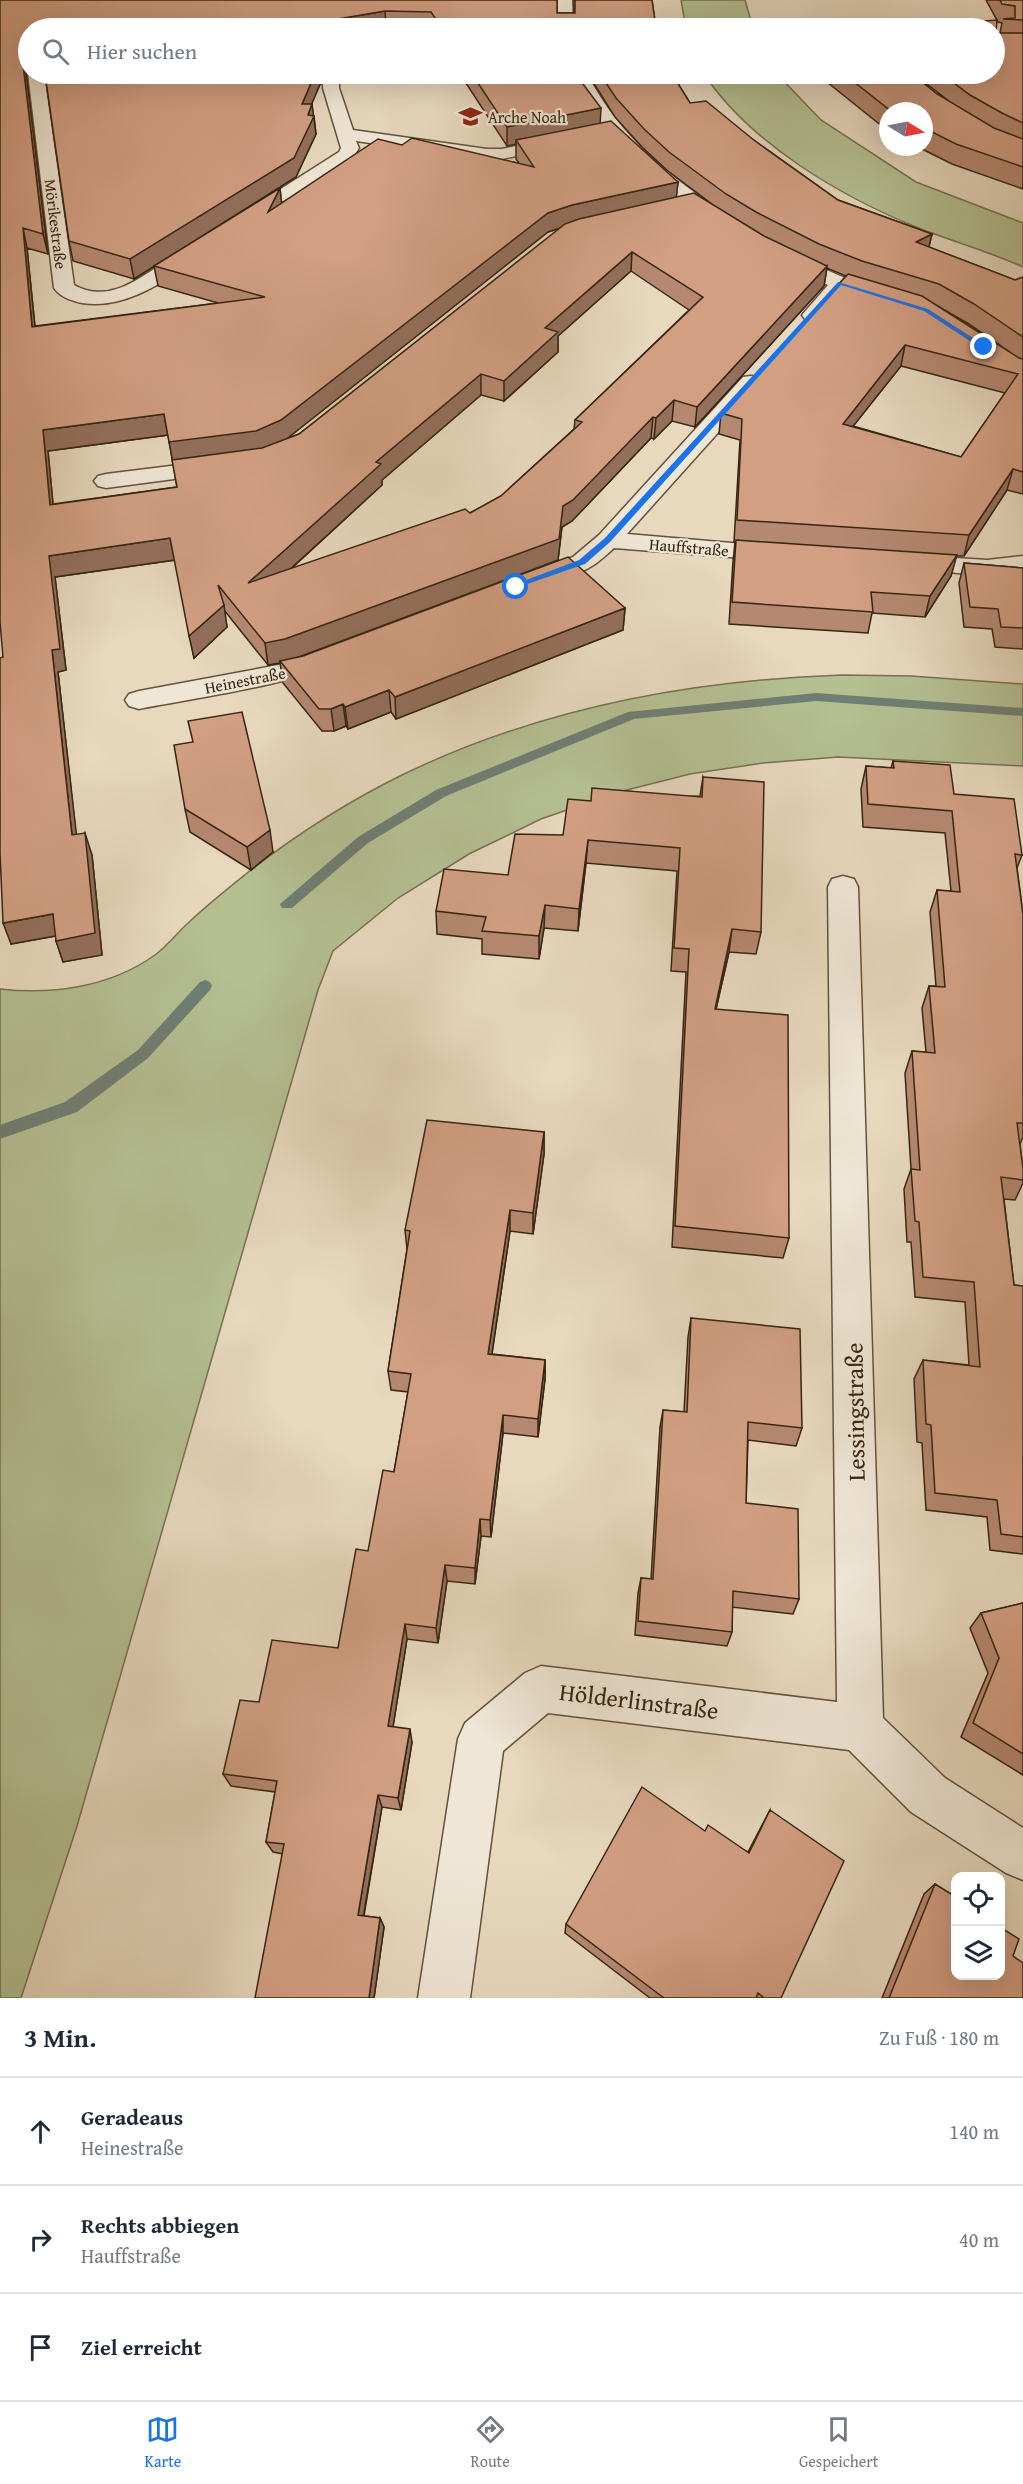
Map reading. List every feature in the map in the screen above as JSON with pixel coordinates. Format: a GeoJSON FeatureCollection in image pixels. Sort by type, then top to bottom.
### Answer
{"type":"FeatureCollection","features":[{"type":"Feature","properties":{"kind":"street"},"geometry":{"type":"LineString","coordinates":[[565,0],[566,18]]}},
{"type":"Feature","properties":{"kind":"street","name":"Mörikestraße"},"geometry":{"type":"LineString","coordinates":[[37,84],[64,288],[73,296],[90,300],[120,294],[150,281],[210,243]]}},
{"type":"Feature","properties":{"kind":"street"},"geometry":{"type":"LineString","coordinates":[[230,230],[346,155],[350,148],[331,84]]}},
{"type":"Feature","properties":{"kind":"street"},"geometry":{"type":"LineString","coordinates":[[583,84],[614,131],[652,168],[694,204],[741,232]]}},
{"type":"Feature","properties":{"kind":"street"},"geometry":{"type":"LineString","coordinates":[[344,134],[487,154],[502,154],[614,131]]}},
{"type":"Feature","properties":{"kind":"street"},"geometry":{"type":"LineString","coordinates":[[672,209],[694,204]]}},
{"type":"Feature","properties":{"kind":"street"},"geometry":{"type":"LineString","coordinates":[[770,250],[840,283],[862,290]]}},
{"type":"Feature","properties":{"kind":"street"},"geometry":{"type":"LineString","coordinates":[[801,326],[840,283]]}},
{"type":"Feature","properties":{"kind":"street"},"geometry":{"type":"LineString","coordinates":[[516,587],[582,562],[608,540],[762,369]]}},
{"type":"Feature","properties":{"kind":"street"},"geometry":{"type":"LineString","coordinates":[[106,481],[242,464]]}},
{"type":"Feature","properties":{"kind":"street","name":"Hauffstraße"},"geometry":{"type":"LineString","coordinates":[[608,540],[802,555]]}},
{"type":"Feature","properties":{"kind":"street"},"geometry":{"type":"LineString","coordinates":[[883,561],[987,568],[1023,564]]}},
{"type":"Feature","properties":{"kind":"street","name":"Heinestraße"},"geometry":{"type":"LineString","coordinates":[[139,700],[295,670],[351,649]]}},
{"type":"Feature","properties":{"kind":"street","name":"Lessingstraße"},"geometry":{"type":"LineString","coordinates":[[843,887],[860,1728]]}},
{"type":"Feature","properties":{"kind":"street","name":"Hölderlinstraße"},"geometry":{"type":"LineString","coordinates":[[444,1998],[481,1739],[541,1689],[860,1728]]}},
{"type":"Feature","properties":{"kind":"street"},"geometry":{"type":"LineString","coordinates":[[860,1728],[928,1796],[1023,1857]]}},
{"type":"Feature","properties":{"kind":"green space"},"geometry":{"type":"Polygon","coordinates":[[[681,0],[745,0],[750,18],[684,18],[681,0]]]}},
{"type":"Feature","properties":{"kind":"green space"},"geometry":{"type":"Polygon","coordinates":[[[712,84],[787,84],[821,120],[916,182],[1023,223],[1023,267],[916,227],[857,200],[771,145],[723,99],[712,84]]]}},
{"type":"Feature","properties":{"kind":"green space"},"geometry":{"type":"Polygon","coordinates":[[[842,675],[911,676],[1023,684],[1023,766],[838,757],[763,763],[690,774],[619,792],[541,819],[469,854],[398,898],[333,951],[318,990],[77,1826],[21,1998],[0,1998],[0,989],[40,991],[80,986],[119,975],[138,966],[155,955],[196,916],[252,869],[325,818],[402,775],[507,732],[562,715],[672,691],[728,683],[842,675]]]}},
{"type":"Feature","properties":{"kind":"building"},"geometry":{"type":"Polygon","coordinates":[[[0,0],[557,0],[557,13],[575,13],[575,0],[652,0],[655,18],[435,18],[431,12],[385,11],[344,18],[18,18],[18,84],[25,84],[43,234],[23,228],[32,327],[265,297],[154,266],[280,188],[268,212],[378,139],[402,145],[412,138],[534,167],[516,140],[611,121],[678,182],[572,205],[548,213],[281,420],[256,431],[169,442],[164,414],[43,430],[50,505],[177,487],[172,460],[262,448],[299,434],[565,224],[579,219],[694,193],[764,236],[827,266],[697,407],[674,400],[656,418],[653,417],[573,500],[563,506],[559,539],[285,639],[265,643],[218,585],[224,605],[189,636],[170,538],[49,556],[60,649],[52,650],[72,835],[85,833],[95,933],[56,941],[53,914],[3,923],[0,853],[0,658],[3,657],[0,622],[0,0]],[[632,252],[545,328],[558,332],[504,381],[481,374],[376,462],[381,464],[248,583],[465,509],[470,513],[501,496],[582,422],[575,420],[703,297],[632,252]]]}},
{"type":"Feature","properties":{"kind":"building"},"geometry":{"type":"Polygon","coordinates":[[[1000,0],[1023,0],[1023,20],[1005,19],[1015,18],[1015,6],[1002,4],[1000,0]]]}},
{"type":"Feature","properties":{"kind":"building"},"geometry":{"type":"Polygon","coordinates":[[[1005,33],[1023,33],[1023,123],[970,95],[955,84],[1005,84],[1005,33]]]}},
{"type":"Feature","properties":{"kind":"building"},"geometry":{"type":"Polygon","coordinates":[[[46,84],[311,84],[302,104],[312,104],[308,115],[314,116],[294,158],[130,259],[69,241],[46,84]]]}},
{"type":"Feature","properties":{"kind":"building"},"geometry":{"type":"Polygon","coordinates":[[[479,84],[583,84],[601,108],[507,127],[479,84]]]}},
{"type":"Feature","properties":{"kind":"building"},"geometry":{"type":"Polygon","coordinates":[[[607,84],[678,84],[690,103],[706,101],[755,141],[838,200],[932,234],[916,242],[1015,280],[1023,277],[1023,337],[939,284],[862,261],[819,244],[756,212],[726,194],[669,152],[616,98],[607,84]]]}},
{"type":"Feature","properties":{"kind":"building"},"geometry":{"type":"Polygon","coordinates":[[[857,84],[924,84],[994,128],[1023,139],[1023,167],[956,144],[933,132],[933,102],[880,102],[857,84]]]}},
{"type":"Feature","properties":{"kind":"building"},"geometry":{"type":"Polygon","coordinates":[[[848,274],[922,296],[1023,359],[1023,472],[1013,469],[969,535],[737,520],[742,419],[721,413],[848,274]],[[905,345],[843,424],[961,457],[1018,374],[905,345]]]}},
{"type":"Feature","properties":{"kind":"building"},"geometry":{"type":"Polygon","coordinates":[[[736,540],[957,555],[930,596],[871,592],[873,612],[732,602],[736,540]]]}},
{"type":"Feature","properties":{"kind":"building"},"geometry":{"type":"Polygon","coordinates":[[[568,557],[625,608],[395,697],[389,690],[345,707],[343,704],[331,709],[319,709],[280,661],[303,656],[568,557]]]}},
{"type":"Feature","properties":{"kind":"building"},"geometry":{"type":"Polygon","coordinates":[[[964,563],[1023,568],[1023,628],[1001,627],[998,609],[970,607],[964,563]]]}},
{"type":"Feature","properties":{"kind":"building"},"geometry":{"type":"Polygon","coordinates":[[[242,712],[270,830],[247,847],[185,809],[174,745],[193,742],[188,721],[242,712]]]}},
{"type":"Feature","properties":{"kind":"building"},"geometry":{"type":"Polygon","coordinates":[[[893,761],[950,765],[954,794],[1014,799],[1022,855],[1015,854],[1023,915],[1023,1123],[1017,1123],[1023,1180],[1001,1177],[1014,1285],[1023,1286],[1023,1537],[1001,1534],[997,1500],[935,1493],[931,1425],[926,1424],[923,1360],[980,1367],[974,1282],[923,1277],[919,1222],[915,1221],[911,1169],[920,1170],[912,1051],[935,1053],[929,986],[945,987],[937,890],[960,892],[952,811],[868,804],[866,766],[894,768],[893,761]]]}},
{"type":"Feature","properties":{"kind":"building"},"geometry":{"type":"Polygon","coordinates":[[[703,777],[764,782],[761,932],[732,929],[715,1009],[788,1015],[789,1238],[675,1226],[689,949],[674,948],[680,848],[588,840],[579,909],[545,905],[539,936],[482,931],[486,917],[436,911],[444,869],[508,875],[515,834],[563,835],[568,799],[591,801],[592,788],[702,797],[703,777]]]}},
{"type":"Feature","properties":{"kind":"building"},"geometry":{"type":"Polygon","coordinates":[[[427,1120],[544,1132],[533,1213],[510,1210],[488,1354],[545,1360],[538,1419],[503,1415],[490,1520],[480,1519],[475,1568],[445,1565],[436,1628],[405,1624],[388,1726],[410,1729],[398,1798],[378,1795],[358,1915],[380,1918],[369,1998],[255,1998],[284,1844],[266,1842],[277,1781],[223,1774],[240,1700],[259,1702],[272,1640],[338,1648],[356,1549],[368,1551],[383,1470],[394,1472],[411,1374],[388,1371],[410,1231],[405,1230],[427,1120]]]}},
{"type":"Feature","properties":{"kind":"building"},"geometry":{"type":"Polygon","coordinates":[[[691,1318],[800,1329],[802,1428],[748,1422],[746,1503],[798,1509],[799,1599],[733,1591],[732,1632],[638,1621],[641,1578],[653,1579],[663,1410],[687,1412],[691,1318]]]}},
{"type":"Feature","properties":{"kind":"building"},"geometry":{"type":"Polygon","coordinates":[[[1023,1603],[1023,1754],[973,1723],[999,1658],[981,1613],[1023,1603]]]}},
{"type":"Feature","properties":{"kind":"building"},"geometry":{"type":"Polygon","coordinates":[[[642,1787],[705,1831],[708,1825],[749,1853],[770,1810],[844,1861],[781,1998],[764,1998],[758,1993],[756,1998],[664,1998],[566,1924],[642,1787]]]}},
{"type":"Feature","properties":{"kind":"building"},"geometry":{"type":"Polygon","coordinates":[[[935,1884],[951,1894],[951,1980],[1005,1980],[1005,1930],[1019,1939],[1013,1956],[1023,1963],[1023,1998],[889,1998],[935,1884]]]}},
{"type":"Feature","properties":{"kind":"waterway"},"geometry":{"type":"LineString","coordinates":[[287,904],[363,840],[441,793],[632,715],[816,697],[1023,712]]}},
{"type":"Feature","properties":{"kind":"waterway"},"geometry":{"type":"LineString","coordinates":[[0,1132],[71,1107],[143,1054],[205,986]]}},
{"type":"Feature","properties":{"kind":"place","name":"Arche Noah"},"geometry":{"type":"Point","coordinates":[470,117]}},
{"type":"Feature","properties":{"kind":"route"},"geometry":{"type":"LineString","coordinates":[[516,587],[582,562],[608,540],[840,283],[926,310],[984,347]]}}]}
